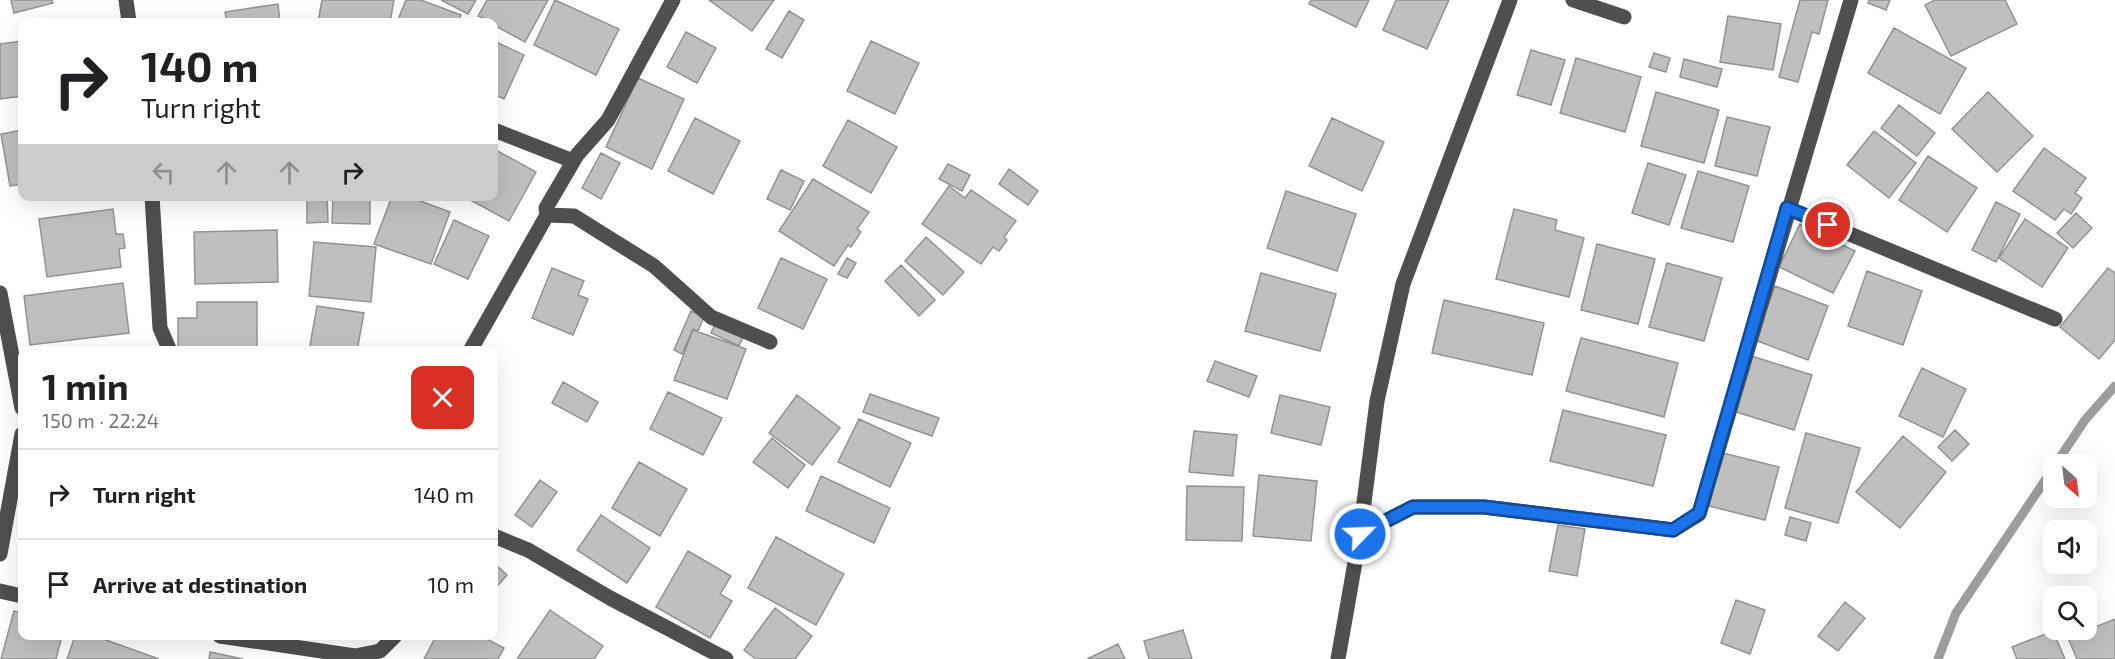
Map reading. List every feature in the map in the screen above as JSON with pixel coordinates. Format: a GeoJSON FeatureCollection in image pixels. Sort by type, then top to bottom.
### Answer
{"type":"FeatureCollection","features":[{"type":"Feature","properties":{"kind":"street"},"geometry":{"type":"LineString","coordinates":[[126,0],[128,18]]}},
{"type":"Feature","properties":{"kind":"street"},"geometry":{"type":"LineString","coordinates":[[473,346],[547,216],[546,208],[573,161],[608,120],[673,0]]}},
{"type":"Feature","properties":{"kind":"street"},"geometry":{"type":"LineString","coordinates":[[1338,659],[1360,534],[1377,401],[1403,284],[1510,0]]}},
{"type":"Feature","properties":{"kind":"street"},"geometry":{"type":"LineString","coordinates":[[1573,0],[1624,17]]}},
{"type":"Feature","properties":{"kind":"street"},"geometry":{"type":"LineString","coordinates":[[1360,534],[1413,507],[1484,507],[1673,530],[1699,513],[1787,208],[1851,0]]}},
{"type":"Feature","properties":{"kind":"street"},"geometry":{"type":"LineString","coordinates":[[498,132],[573,161]]}},
{"type":"Feature","properties":{"kind":"street"},"geometry":{"type":"LineString","coordinates":[[152,201],[160,328],[168,346]]}},
{"type":"Feature","properties":{"kind":"street"},"geometry":{"type":"LineString","coordinates":[[1787,208],[2055,319]]}},
{"type":"Feature","properties":{"kind":"street"},"geometry":{"type":"LineString","coordinates":[[547,216],[574,216],[654,266],[711,317],[770,342]]}},
{"type":"Feature","properties":{"kind":"street"},"geometry":{"type":"LineString","coordinates":[[0,293],[5,345],[18,386]]}},
{"type":"Feature","properties":{"kind":"street"},"geometry":{"type":"LineString","coordinates":[[0,554],[18,456]]}},
{"type":"Feature","properties":{"kind":"street"},"geometry":{"type":"LineString","coordinates":[[498,538],[528,549],[610,598],[726,659]]}},
{"type":"Feature","properties":{"kind":"street"},"geometry":{"type":"LineString","coordinates":[[0,591],[18,595]]}},
{"type":"Feature","properties":{"kind":"street"},"geometry":{"type":"LineString","coordinates":[[247,640],[355,656],[380,651],[391,640]]}},
{"type":"Feature","properties":{"kind":"building"},"geometry":{"type":"Polygon","coordinates":[[[11,0],[52,0],[53,3],[14,13],[11,0]]]}},
{"type":"Feature","properties":{"kind":"building"},"geometry":{"type":"Polygon","coordinates":[[[322,0],[394,0],[391,18],[319,18],[322,0]]]}},
{"type":"Feature","properties":{"kind":"building"},"geometry":{"type":"Polygon","coordinates":[[[406,0],[421,0],[461,15],[460,18],[399,18],[406,0]]]}},
{"type":"Feature","properties":{"kind":"building"},"geometry":{"type":"Polygon","coordinates":[[[441,0],[476,0],[468,14],[441,0]]]}},
{"type":"Feature","properties":{"kind":"building"},"geometry":{"type":"Polygon","coordinates":[[[487,0],[548,0],[525,42],[498,27],[498,18],[478,16],[487,0]]]}},
{"type":"Feature","properties":{"kind":"building"},"geometry":{"type":"Polygon","coordinates":[[[555,0],[619,29],[596,75],[534,45],[555,0]]]}},
{"type":"Feature","properties":{"kind":"building"},"geometry":{"type":"Polygon","coordinates":[[[709,0],[774,0],[752,31],[709,0]]]}},
{"type":"Feature","properties":{"kind":"building"},"geometry":{"type":"Polygon","coordinates":[[[1311,0],[1369,0],[1356,27],[1309,4],[1311,0]]]}},
{"type":"Feature","properties":{"kind":"building"},"geometry":{"type":"Polygon","coordinates":[[[1396,0],[1449,0],[1427,49],[1383,30],[1396,0]]]}},
{"type":"Feature","properties":{"kind":"building"},"geometry":{"type":"Polygon","coordinates":[[[1800,0],[1828,0],[1819,34],[1812,32],[1798,82],[1779,77],[1800,0]]]}},
{"type":"Feature","properties":{"kind":"building"},"geometry":{"type":"Polygon","coordinates":[[[1869,0],[1890,0],[1886,10],[1868,3],[1869,0]]]}},
{"type":"Feature","properties":{"kind":"building"},"geometry":{"type":"Polygon","coordinates":[[[1935,0],[2005,0],[2017,24],[1951,56],[1925,5],[1935,0]]]}},
{"type":"Feature","properties":{"kind":"building"},"geometry":{"type":"Polygon","coordinates":[[[278,4],[280,18],[226,18],[225,12],[278,4]]]}},
{"type":"Feature","properties":{"kind":"building"},"geometry":{"type":"Polygon","coordinates":[[[789,11],[804,20],[782,58],[766,49],[789,11]]]}},
{"type":"Feature","properties":{"kind":"building"},"geometry":{"type":"Polygon","coordinates":[[[1728,16],[1781,24],[1773,70],[1720,62],[1728,16]]]}},
{"type":"Feature","properties":{"kind":"building"},"geometry":{"type":"Polygon","coordinates":[[[1894,28],[1966,68],[1940,114],[1868,73],[1894,28]]]}},
{"type":"Feature","properties":{"kind":"building"},"geometry":{"type":"Polygon","coordinates":[[[686,32],[716,48],[697,83],[667,67],[686,32]]]}},
{"type":"Feature","properties":{"kind":"building"},"geometry":{"type":"Polygon","coordinates":[[[871,41],[919,63],[895,114],[847,91],[871,41]]]}},
{"type":"Feature","properties":{"kind":"building"},"geometry":{"type":"Polygon","coordinates":[[[18,42],[18,97],[0,99],[0,44],[18,42]]]}},
{"type":"Feature","properties":{"kind":"building"},"geometry":{"type":"Polygon","coordinates":[[[498,43],[524,55],[504,99],[498,96],[498,43]]]}},
{"type":"Feature","properties":{"kind":"building"},"geometry":{"type":"Polygon","coordinates":[[[1531,50],[1565,60],[1551,105],[1517,95],[1531,50]]]}},
{"type":"Feature","properties":{"kind":"building"},"geometry":{"type":"Polygon","coordinates":[[[1654,53],[1670,58],[1666,72],[1649,67],[1654,53]]]}},
{"type":"Feature","properties":{"kind":"building"},"geometry":{"type":"Polygon","coordinates":[[[1576,58],[1641,77],[1625,132],[1560,113],[1576,58]]]}},
{"type":"Feature","properties":{"kind":"building"},"geometry":{"type":"Polygon","coordinates":[[[1684,59],[1722,69],[1717,87],[1680,77],[1684,59]]]}},
{"type":"Feature","properties":{"kind":"building"},"geometry":{"type":"Polygon","coordinates":[[[638,78],[684,99],[652,169],[606,147],[638,78]]]}},
{"type":"Feature","properties":{"kind":"building"},"geometry":{"type":"Polygon","coordinates":[[[1656,92],[1719,110],[1704,163],[1641,146],[1656,92]]]}},
{"type":"Feature","properties":{"kind":"building"},"geometry":{"type":"Polygon","coordinates":[[[1988,92],[2033,136],[1997,172],[1952,129],[1988,92]]]}},
{"type":"Feature","properties":{"kind":"building"},"geometry":{"type":"Polygon","coordinates":[[[1899,105],[1935,133],[1917,156],[1881,128],[1899,105]]]}},
{"type":"Feature","properties":{"kind":"building"},"geometry":{"type":"Polygon","coordinates":[[[1727,117],[1770,127],[1757,176],[1715,166],[1727,117]]]}},
{"type":"Feature","properties":{"kind":"building"},"geometry":{"type":"Polygon","coordinates":[[[695,118],[740,141],[713,194],[668,171],[695,118]]]}},
{"type":"Feature","properties":{"kind":"building"},"geometry":{"type":"Polygon","coordinates":[[[1332,118],[1384,142],[1362,191],[1309,166],[1332,118]]]}},
{"type":"Feature","properties":{"kind":"building"},"geometry":{"type":"Polygon","coordinates":[[[848,120],[897,147],[871,193],[823,166],[848,120]]]}},
{"type":"Feature","properties":{"kind":"building"},"geometry":{"type":"Polygon","coordinates":[[[18,131],[18,185],[10,186],[1,134],[18,131]]]}},
{"type":"Feature","properties":{"kind":"building"},"geometry":{"type":"Polygon","coordinates":[[[1874,131],[1916,163],[1889,198],[1847,165],[1874,131]]]}},
{"type":"Feature","properties":{"kind":"building"},"geometry":{"type":"Polygon","coordinates":[[[2044,148],[2086,178],[2075,193],[2082,198],[2071,214],[2064,209],[2055,220],[2013,191],[2044,148]]]}},
{"type":"Feature","properties":{"kind":"building"},"geometry":{"type":"Polygon","coordinates":[[[498,151],[536,172],[509,221],[472,201],[498,201],[498,151]]]}},
{"type":"Feature","properties":{"kind":"building"},"geometry":{"type":"Polygon","coordinates":[[[601,153],[620,163],[601,199],[582,188],[601,153]]]}},
{"type":"Feature","properties":{"kind":"building"},"geometry":{"type":"Polygon","coordinates":[[[1928,156],[1977,188],[1947,232],[1899,200],[1928,156]]]}},
{"type":"Feature","properties":{"kind":"building"},"geometry":{"type":"Polygon","coordinates":[[[1648,163],[1686,175],[1669,225],[1632,213],[1648,163]]]}},
{"type":"Feature","properties":{"kind":"building"},"geometry":{"type":"Polygon","coordinates":[[[948,164],[970,175],[962,191],[939,179],[948,164]]]}},
{"type":"Feature","properties":{"kind":"building"},"geometry":{"type":"Polygon","coordinates":[[[1009,169],[1038,191],[1028,205],[999,184],[1009,169]]]}},
{"type":"Feature","properties":{"kind":"building"},"geometry":{"type":"Polygon","coordinates":[[[781,170],[804,181],[790,210],[767,199],[781,170]]]}},
{"type":"Feature","properties":{"kind":"building"},"geometry":{"type":"Polygon","coordinates":[[[1698,171],[1749,186],[1733,242],[1681,228],[1698,171]]]}},
{"type":"Feature","properties":{"kind":"building"},"geometry":{"type":"Polygon","coordinates":[[[813,179],[869,212],[857,229],[861,232],[851,247],[848,245],[834,266],[779,231],[813,179]]]}},
{"type":"Feature","properties":{"kind":"building"},"geometry":{"type":"Polygon","coordinates":[[[949,186],[965,198],[971,190],[1016,221],[1004,237],[1007,240],[999,251],[993,247],[981,264],[922,224],[949,186]]]}},
{"type":"Feature","properties":{"kind":"building"},"geometry":{"type":"Polygon","coordinates":[[[1286,191],[1356,214],[1337,271],[1267,248],[1286,191]]]}},
{"type":"Feature","properties":{"kind":"building"},"geometry":{"type":"Polygon","coordinates":[[[307,201],[327,201],[328,222],[307,223],[307,201]]]}},
{"type":"Feature","properties":{"kind":"building"},"geometry":{"type":"Polygon","coordinates":[[[333,201],[370,201],[370,224],[332,223],[333,201]]]}},
{"type":"Feature","properties":{"kind":"building"},"geometry":{"type":"Polygon","coordinates":[[[390,201],[420,201],[450,212],[431,264],[374,244],[390,201]]]}},
{"type":"Feature","properties":{"kind":"building"},"geometry":{"type":"Polygon","coordinates":[[[1996,202],[2020,214],[1996,262],[1972,250],[1996,202]]]}},
{"type":"Feature","properties":{"kind":"building"},"geometry":{"type":"Polygon","coordinates":[[[113,209],[116,234],[123,234],[125,248],[119,249],[121,267],[47,277],[39,219],[113,209]]]}},
{"type":"Feature","properties":{"kind":"building"},"geometry":{"type":"Polygon","coordinates":[[[1514,209],[1557,220],[1555,230],[1584,238],[1569,297],[1496,279],[1514,209]]]}},
{"type":"Feature","properties":{"kind":"building"},"geometry":{"type":"Polygon","coordinates":[[[2076,213],[2092,228],[2073,248],[2057,233],[2076,213]]]}},
{"type":"Feature","properties":{"kind":"building"},"geometry":{"type":"Polygon","coordinates":[[[2025,219],[2068,248],[2042,287],[1999,258],[2025,219]]]}},
{"type":"Feature","properties":{"kind":"building"},"geometry":{"type":"Polygon","coordinates":[[[454,220],[489,236],[468,279],[434,264],[454,220]]]}},
{"type":"Feature","properties":{"kind":"building"},"geometry":{"type":"Polygon","coordinates":[[[1800,224],[1855,251],[1833,293],[1779,267],[1800,224]]]}},
{"type":"Feature","properties":{"kind":"building"},"geometry":{"type":"Polygon","coordinates":[[[277,230],[278,282],[195,284],[194,232],[277,230]]]}},
{"type":"Feature","properties":{"kind":"building"},"geometry":{"type":"Polygon","coordinates":[[[926,237],[964,272],[943,295],[905,261],[926,237]]]}},
{"type":"Feature","properties":{"kind":"building"},"geometry":{"type":"Polygon","coordinates":[[[314,242],[376,247],[371,302],[309,296],[314,242]]]}},
{"type":"Feature","properties":{"kind":"building"},"geometry":{"type":"Polygon","coordinates":[[[1597,244],[1655,259],[1638,324],[1581,310],[1597,244]]]}},
{"type":"Feature","properties":{"kind":"building"},"geometry":{"type":"Polygon","coordinates":[[[781,258],[827,279],[803,329],[758,308],[781,258]]]}},
{"type":"Feature","properties":{"kind":"building"},"geometry":{"type":"Polygon","coordinates":[[[847,258],[856,263],[847,278],[838,274],[847,258]]]}},
{"type":"Feature","properties":{"kind":"building"},"geometry":{"type":"Polygon","coordinates":[[[1667,263],[1722,278],[1704,341],[1649,327],[1667,263]]]}},
{"type":"Feature","properties":{"kind":"building"},"geometry":{"type":"Polygon","coordinates":[[[901,265],[935,300],[919,316],[885,281],[901,265]]]}},
{"type":"Feature","properties":{"kind":"building"},"geometry":{"type":"Polygon","coordinates":[[[552,268],[584,281],[578,295],[588,299],[573,335],[532,318],[552,268]]]}},
{"type":"Feature","properties":{"kind":"building"},"geometry":{"type":"Polygon","coordinates":[[[2108,268],[2115,273],[2115,340],[2099,359],[2060,327],[2108,268]]]}},
{"type":"Feature","properties":{"kind":"building"},"geometry":{"type":"Polygon","coordinates":[[[1867,271],[1922,291],[1903,345],[1848,326],[1867,271]]]}},
{"type":"Feature","properties":{"kind":"building"},"geometry":{"type":"Polygon","coordinates":[[[1261,273],[1336,294],[1320,351],[1245,331],[1261,273]]]}},
{"type":"Feature","properties":{"kind":"building"},"geometry":{"type":"Polygon","coordinates":[[[123,283],[129,333],[30,345],[24,296],[123,283]]]}},
{"type":"Feature","properties":{"kind":"building"},"geometry":{"type":"Polygon","coordinates":[[[1775,286],[1828,306],[1808,360],[1755,340],[1775,286]]]}},
{"type":"Feature","properties":{"kind":"building"},"geometry":{"type":"Polygon","coordinates":[[[1444,300],[1544,323],[1532,375],[1432,353],[1444,300]]]}},
{"type":"Feature","properties":{"kind":"building"},"geometry":{"type":"Polygon","coordinates":[[[197,302],[257,302],[257,346],[178,346],[178,318],[197,318],[197,302]]]}},
{"type":"Feature","properties":{"kind":"building"},"geometry":{"type":"Polygon","coordinates":[[[317,306],[364,313],[358,346],[310,346],[317,306]]]}},
{"type":"Feature","properties":{"kind":"building"},"geometry":{"type":"Polygon","coordinates":[[[691,311],[704,317],[698,331],[693,329],[682,354],[674,350],[691,311]]]}},
{"type":"Feature","properties":{"kind":"building"},"geometry":{"type":"Polygon","coordinates":[[[715,324],[743,337],[739,346],[711,333],[715,324]]]}},
{"type":"Feature","properties":{"kind":"building"},"geometry":{"type":"Polygon","coordinates":[[[693,330],[746,349],[727,399],[674,380],[693,330]]]}},
{"type":"Feature","properties":{"kind":"building"},"geometry":{"type":"Polygon","coordinates":[[[1581,338],[1678,363],[1664,417],[1566,391],[1581,338]]]}},
{"type":"Feature","properties":{"kind":"building"},"geometry":{"type":"Polygon","coordinates":[[[1748,355],[1812,375],[1794,430],[1730,410],[1748,355]]]}},
{"type":"Feature","properties":{"kind":"building"},"geometry":{"type":"Polygon","coordinates":[[[1215,361],[1257,376],[1249,397],[1207,381],[1215,361]]]}},
{"type":"Feature","properties":{"kind":"building"},"geometry":{"type":"Polygon","coordinates":[[[1922,368],[1966,389],[1943,437],[1899,416],[1922,368]]]}},
{"type":"Feature","properties":{"kind":"building"},"geometry":{"type":"Polygon","coordinates":[[[563,382],[598,402],[587,422],[552,403],[563,382]]]}},
{"type":"Feature","properties":{"kind":"building"},"geometry":{"type":"Polygon","coordinates":[[[668,392],[722,418],[703,455],[650,429],[668,392]]]}},
{"type":"Feature","properties":{"kind":"building"},"geometry":{"type":"Polygon","coordinates":[[[870,394],[939,418],[932,436],[863,412],[870,394]]]}},
{"type":"Feature","properties":{"kind":"building"},"geometry":{"type":"Polygon","coordinates":[[[797,395],[840,428],[812,465],[769,433],[797,395]]]}},
{"type":"Feature","properties":{"kind":"building"},"geometry":{"type":"Polygon","coordinates":[[[1280,395],[1330,407],[1321,445],[1271,433],[1280,395]]]}},
{"type":"Feature","properties":{"kind":"building"},"geometry":{"type":"Polygon","coordinates":[[[1563,410],[1666,435],[1653,486],[1550,461],[1563,410]]]}},
{"type":"Feature","properties":{"kind":"building"},"geometry":{"type":"Polygon","coordinates":[[[859,419],[911,443],[890,487],[838,462],[859,419]]]}},
{"type":"Feature","properties":{"kind":"building"},"geometry":{"type":"Polygon","coordinates":[[[1955,430],[1969,444],[1952,461],[1938,447],[1955,430]]]}},
{"type":"Feature","properties":{"kind":"building"},"geometry":{"type":"Polygon","coordinates":[[[1194,431],[1237,435],[1233,476],[1189,472],[1194,431]]]}},
{"type":"Feature","properties":{"kind":"building"},"geometry":{"type":"Polygon","coordinates":[[[1806,433],[1860,448],[1838,523],[1785,508],[1806,433]]]}},
{"type":"Feature","properties":{"kind":"building"},"geometry":{"type":"Polygon","coordinates":[[[1903,436],[1946,472],[1900,528],[1856,492],[1903,436]]]}},
{"type":"Feature","properties":{"kind":"building"},"geometry":{"type":"Polygon","coordinates":[[[772,438],[805,465],[788,488],[753,462],[772,438]]]}},
{"type":"Feature","properties":{"kind":"building"},"geometry":{"type":"Polygon","coordinates":[[[1723,453],[1779,467],[1765,520],[1709,506],[1723,453]]]}},
{"type":"Feature","properties":{"kind":"building"},"geometry":{"type":"Polygon","coordinates":[[[639,462],[687,489],[660,536],[612,508],[639,462]]]}},
{"type":"Feature","properties":{"kind":"building"},"geometry":{"type":"Polygon","coordinates":[[[1259,475],[1317,481],[1311,541],[1253,536],[1259,475]]]}},
{"type":"Feature","properties":{"kind":"building"},"geometry":{"type":"Polygon","coordinates":[[[821,476],[890,508],[874,543],[806,511],[821,476]]]}},
{"type":"Feature","properties":{"kind":"building"},"geometry":{"type":"Polygon","coordinates":[[[540,480],[557,492],[532,527],[515,515],[540,480]]]}},
{"type":"Feature","properties":{"kind":"building"},"geometry":{"type":"Polygon","coordinates":[[[1187,486],[1244,487],[1242,541],[1186,540],[1187,486]]]}},
{"type":"Feature","properties":{"kind":"building"},"geometry":{"type":"Polygon","coordinates":[[[601,515],[650,548],[627,583],[577,550],[601,515]]]}},
{"type":"Feature","properties":{"kind":"building"},"geometry":{"type":"Polygon","coordinates":[[[1790,517],[1811,523],[1806,541],[1785,535],[1790,517]]]}},
{"type":"Feature","properties":{"kind":"building"},"geometry":{"type":"Polygon","coordinates":[[[1558,525],[1585,529],[1577,576],[1549,571],[1558,525]]]}},
{"type":"Feature","properties":{"kind":"building"},"geometry":{"type":"Polygon","coordinates":[[[776,537],[844,574],[816,625],[748,588],[776,537]]]}},
{"type":"Feature","properties":{"kind":"building"},"geometry":{"type":"Polygon","coordinates":[[[688,551],[731,576],[720,594],[732,601],[710,638],[656,607],[688,551]]]}},
{"type":"Feature","properties":{"kind":"building"},"geometry":{"type":"Polygon","coordinates":[[[498,567],[507,575],[498,585],[498,567]]]}},
{"type":"Feature","properties":{"kind":"building"},"geometry":{"type":"Polygon","coordinates":[[[1736,600],[1765,610],[1750,654],[1721,643],[1736,600]]]}},
{"type":"Feature","properties":{"kind":"building"},"geometry":{"type":"Polygon","coordinates":[[[1845,602],[1865,618],[1838,651],[1818,636],[1845,602]]]}},
{"type":"Feature","properties":{"kind":"building"},"geometry":{"type":"Polygon","coordinates":[[[775,608],[812,636],[795,659],[756,659],[744,650],[775,608]]]}},
{"type":"Feature","properties":{"kind":"building"},"geometry":{"type":"Polygon","coordinates":[[[550,610],[603,646],[594,659],[517,659],[550,610]]]}},
{"type":"Feature","properties":{"kind":"building"},"geometry":{"type":"Polygon","coordinates":[[[14,611],[18,612],[18,640],[61,640],[56,659],[1,659],[14,611]]]}},
{"type":"Feature","properties":{"kind":"building"},"geometry":{"type":"Polygon","coordinates":[[[2115,619],[2115,659],[2077,659],[2069,640],[2097,640],[2097,626],[2115,619]]]}},
{"type":"Feature","properties":{"kind":"building"},"geometry":{"type":"Polygon","coordinates":[[[1183,630],[1192,659],[1149,659],[1144,641],[1183,630]]]}},
{"type":"Feature","properties":{"kind":"building"},"geometry":{"type":"Polygon","coordinates":[[[2043,635],[2043,640],[2057,640],[2065,659],[2017,659],[2012,647],[2043,635]]]}},
{"type":"Feature","properties":{"kind":"building"},"geometry":{"type":"Polygon","coordinates":[[[74,640],[106,640],[159,659],[67,659],[74,640]]]}},
{"type":"Feature","properties":{"kind":"building"},"geometry":{"type":"Polygon","coordinates":[[[434,640],[489,640],[504,648],[498,659],[424,659],[434,640]]]}},
{"type":"Feature","properties":{"kind":"building"},"geometry":{"type":"Polygon","coordinates":[[[1118,644],[1125,659],[1087,659],[1118,644]]]}},
{"type":"Feature","properties":{"kind":"building"},"geometry":{"type":"Polygon","coordinates":[[[210,652],[243,659],[209,659],[210,652]]]}},
{"type":"Feature","properties":{"kind":"waterway"},"geometry":{"type":"LineString","coordinates":[[2062,454],[2085,420],[2115,386]]}},
{"type":"Feature","properties":{"kind":"waterway"},"geometry":{"type":"LineString","coordinates":[[1938,659],[1956,613],[2043,483]]}},
{"type":"Feature","properties":{"kind":"route"},"geometry":{"type":"LineString","coordinates":[[1360,534],[1413,507],[1484,507],[1673,530],[1699,513],[1787,208],[1828,225]]}}]}
